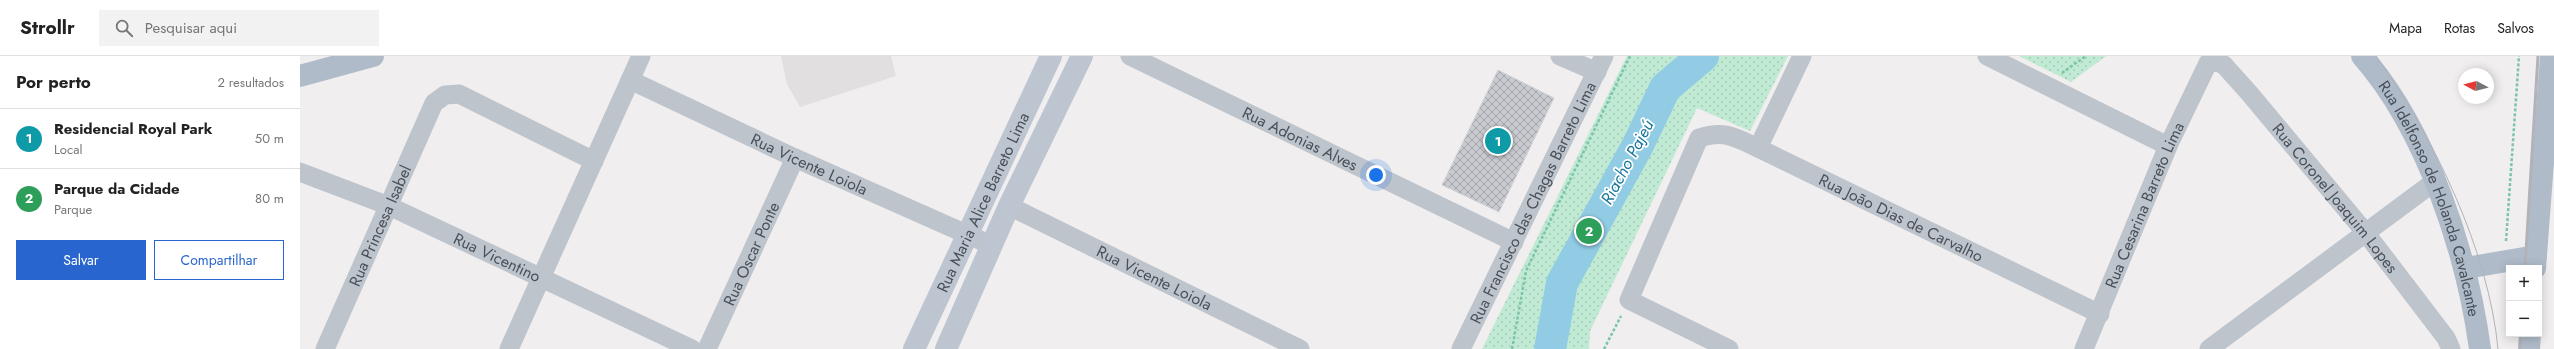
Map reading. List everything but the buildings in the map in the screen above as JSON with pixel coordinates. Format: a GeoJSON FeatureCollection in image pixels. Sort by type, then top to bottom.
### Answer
{"type":"FeatureCollection","features":[{"type":"Feature","properties":{"kind":"main road"},"geometry":{"type":"LineString","coordinates":[[300,76],[373,56]]}},
{"type":"Feature","properties":{"kind":"main road","name":"Rua Idelfonso de Holanda Cavalcante"},"geometry":{"type":"LineString","coordinates":[[2362,56],[2372,67],[2401,114],[2417,143],[2434,182],[2466,268],[2480,349]]}},
{"type":"Feature","properties":{"kind":"main road"},"geometry":{"type":"LineString","coordinates":[[2466,268],[2505,261],[2535,262],[2549,157],[2551,56]]}},
{"type":"Feature","properties":{"kind":"main road"},"geometry":{"type":"LineString","coordinates":[[2529,349],[2530,337]]}},
{"type":"Feature","properties":{"kind":"street"},"geometry":{"type":"LineString","coordinates":[[509,349],[641,56]]}},
{"type":"Feature","properties":{"kind":"street","name":"Rua Maria Alice Barreto Lima"},"geometry":{"type":"LineString","coordinates":[[914,349],[967,233],[1052,56]]}},
{"type":"Feature","properties":{"kind":"street","name":"Rua Maria Alice Barreto Lima"},"geometry":{"type":"LineString","coordinates":[[946,349],[1009,206],[1082,56]]}},
{"type":"Feature","properties":{"kind":"street","name":"Rua Adonias Alves"},"geometry":{"type":"LineString","coordinates":[[1130,56],[1514,242]]}},
{"type":"Feature","properties":{"kind":"street"},"geometry":{"type":"LineString","coordinates":[[1560,56],[1600,64]]}},
{"type":"Feature","properties":{"kind":"street"},"geometry":{"type":"LineString","coordinates":[[1758,148],[1802,56]]}},
{"type":"Feature","properties":{"kind":"street"},"geometry":{"type":"LineString","coordinates":[[1987,56],[2168,146]]}},
{"type":"Feature","properties":{"kind":"street","name":"Rua Coronel Joaquim Lopes"},"geometry":{"type":"LineString","coordinates":[[2208,63],[2216,62],[2224,65],[2365,232],[2446,338],[2451,349]]}},
{"type":"Feature","properties":{"kind":"street","name":"Rua Cesarina Barreto Lima"},"geometry":{"type":"LineString","coordinates":[[2084,349],[2100,314],[2168,146],[2208,63]]}},
{"type":"Feature","properties":{"kind":"street","name":"Rua Francisco das Chagas Barreto Lima"},"geometry":{"type":"LineString","coordinates":[[1461,349],[1600,64]]}},
{"type":"Feature","properties":{"kind":"street","name":"Rua Vicente Loiola"},"geometry":{"type":"LineString","coordinates":[[630,80],[795,158],[967,233],[991,245]]}},
{"type":"Feature","properties":{"kind":"street","name":"Rua Princesa Isabel"},"geometry":{"type":"LineString","coordinates":[[325,349],[434,103],[445,95],[459,94],[594,161]]}},
{"type":"Feature","properties":{"kind":"street","name":"Rua João Dias de Carvalho"},"geometry":{"type":"LineString","coordinates":[[1629,300],[1699,138],[1714,134],[1727,134],[2100,314]]}},
{"type":"Feature","properties":{"kind":"street","name":"Rua Oscar Ponte"},"geometry":{"type":"LineString","coordinates":[[707,349],[795,158]]}},
{"type":"Feature","properties":{"kind":"street","name":"Rua Vicentino"},"geometry":{"type":"LineString","coordinates":[[300,172],[389,206],[692,349]]}},
{"type":"Feature","properties":{"kind":"street"},"geometry":{"type":"LineString","coordinates":[[2209,349],[2434,182]]}},
{"type":"Feature","properties":{"kind":"street","name":"Rua Vicente Loiola"},"geometry":{"type":"LineString","coordinates":[[1009,206],[1300,349]]}},
{"type":"Feature","properties":{"kind":"street"},"geometry":{"type":"LineString","coordinates":[[1629,300],[1729,349]]}},
{"type":"Feature","properties":{"kind":"path"},"geometry":{"type":"LineString","coordinates":[[1512,349],[1526,271],[1630,56]]}},
{"type":"Feature","properties":{"kind":"path"},"geometry":{"type":"LineString","coordinates":[[2046,86],[2086,56]]}},
{"type":"Feature","properties":{"kind":"path"},"geometry":{"type":"LineString","coordinates":[[2505,261],[2519,56]]}},
{"type":"Feature","properties":{"kind":"path"},"geometry":{"type":"LineString","coordinates":[[1604,349],[1629,300]]}},
{"type":"Feature","properties":{"kind":"shaded area"},"geometry":{"type":"Polygon","coordinates":[[[781,56],[891,56],[896,76],[800,107],[787,84],[781,56]]]}},
{"type":"Feature","properties":{"kind":"green space"},"geometry":{"type":"Polygon","coordinates":[[[1627,56],[1788,56],[1750,131],[1697,108],[1590,331],[1589,349],[1482,349],[1627,56]]]}},
{"type":"Feature","properties":{"kind":"green space"},"geometry":{"type":"Polygon","coordinates":[[[2019,56],[2106,56],[2071,82],[2019,56]]]}},
{"type":"Feature","properties":{"kind":"waterway","name":"Riacho Pajeú"},"geometry":{"type":"LineString","coordinates":[[1550,349],[1562,283],[1638,145],[1665,88],[1703,56]]}},
{"type":"Feature","properties":{"kind":"tram line"},"geometry":{"type":"LineString","coordinates":[[2376,56],[2418,121],[2455,195],[2483,273],[2493,312],[2498,349]]}},
{"type":"Feature","properties":{"kind":"railway"},"geometry":{"type":"LineString","coordinates":[[2525,265],[2538,56]]}},
{"type":"Feature","properties":{"kind":"railway"},"geometry":{"type":"LineString","coordinates":[[2520,349],[2521,337]]}},
{"type":"Feature","properties":{"kind":"place","name":"Residencial Royal Park"},"geometry":{"type":"Point","coordinates":[1498,141]}},
{"type":"Feature","properties":{"kind":"place","name":"Parque da Cidade"},"geometry":{"type":"Point","coordinates":[1589,231]}}]}
